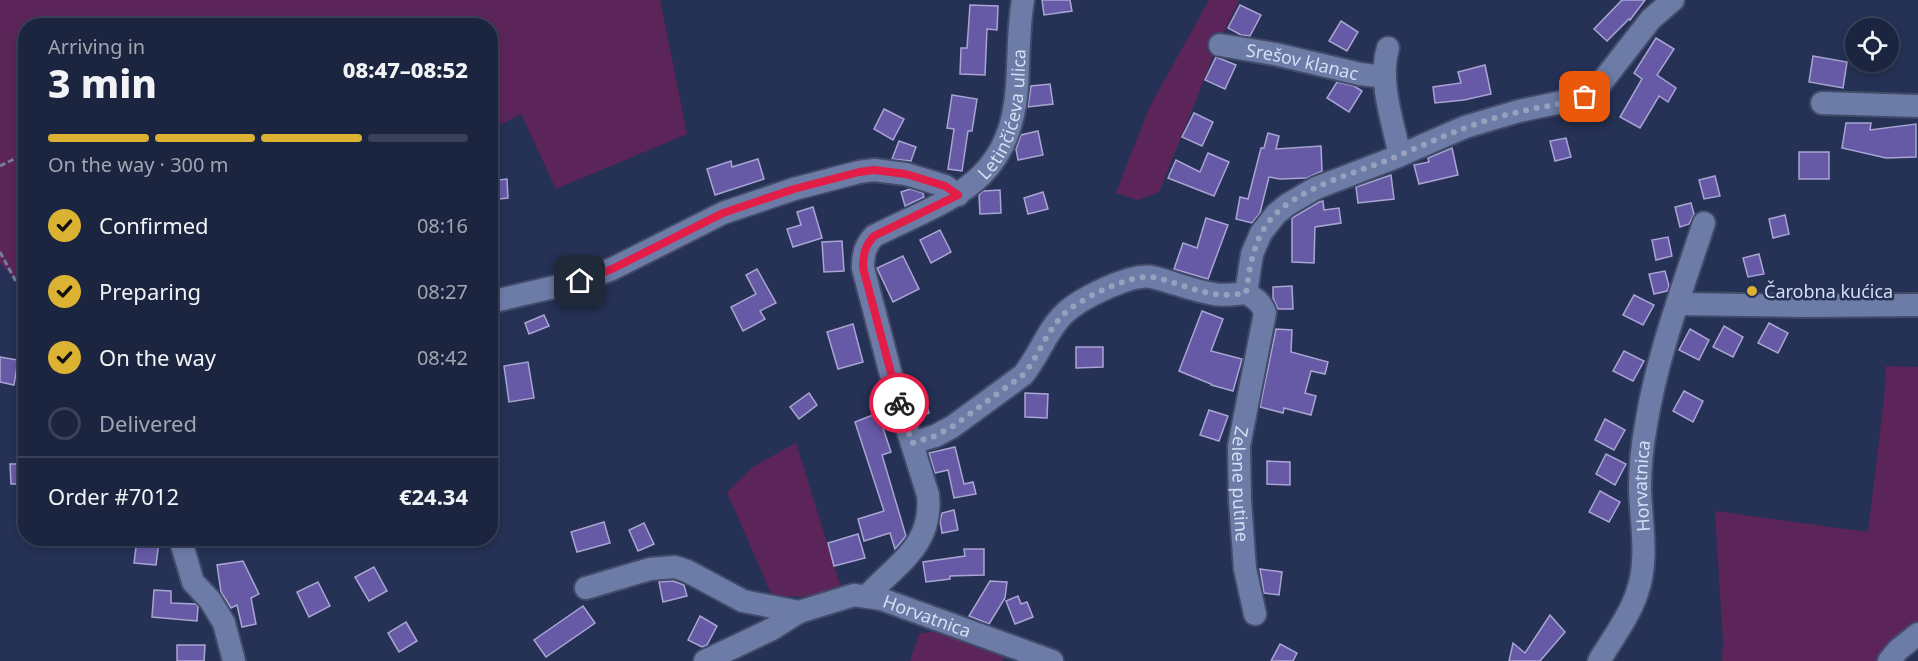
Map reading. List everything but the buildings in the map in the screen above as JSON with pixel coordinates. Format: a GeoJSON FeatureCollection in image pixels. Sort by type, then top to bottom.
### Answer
{"type":"FeatureCollection","features":[{"type":"Feature","properties":{"kind":"street","name":"Letinčićeva ulica"},"geometry":{"type":"LineString","coordinates":[[868,596],[909,556],[921,538],[928,514],[928,495],[895,390],[863,268],[866,244],[874,236],[958,195],[981,178],[993,165],[1009,129],[1017,88],[1019,19],[1023,0]]}},
{"type":"Feature","properties":{"kind":"street"},"geometry":{"type":"LineString","coordinates":[[912,443],[935,436],[952,427],[1023,375],[1064,314],[1078,303],[1124,281],[1142,276],[1214,294],[1246,293],[1252,254],[1261,233],[1276,214],[1316,188],[1465,127],[1519,111],[1585,97],[1598,87],[1651,19],[1673,0]]}},
{"type":"Feature","properties":{"kind":"street","name":"Srešov klanac"},"geometry":{"type":"LineString","coordinates":[[1220,45],[1275,54],[1360,74],[1385,77]]}},
{"type":"Feature","properties":{"kind":"street","name":"Srešov klanac"},"geometry":{"type":"LineString","coordinates":[[1388,48],[1384,59],[1385,77],[1400,155]]}},
{"type":"Feature","properties":{"kind":"street"},"geometry":{"type":"LineString","coordinates":[[1822,103],[1918,106]]}},
{"type":"Feature","properties":{"kind":"street"},"geometry":{"type":"LineString","coordinates":[[498,300],[580,281],[612,269],[723,213],[794,189],[859,172],[874,170],[906,174],[945,186],[958,195]]}},
{"type":"Feature","properties":{"kind":"street","name":"Horvatnica"},"geometry":{"type":"LineString","coordinates":[[1599,661],[1637,594],[1644,558],[1640,485],[1646,426],[1659,358],[1704,223]]}},
{"type":"Feature","properties":{"kind":"street","name":"Zelene putine"},"geometry":{"type":"LineString","coordinates":[[1246,293],[1256,298],[1264,307],[1265,313],[1239,446],[1245,569],[1254,614]]}},
{"type":"Feature","properties":{"kind":"street"},"geometry":{"type":"LineString","coordinates":[[1678,304],[1918,305]]}},
{"type":"Feature","properties":{"kind":"street"},"geometry":{"type":"LineString","coordinates":[[182,546],[193,582],[210,600],[224,623],[234,661]]}},
{"type":"Feature","properties":{"kind":"street"},"geometry":{"type":"LineString","coordinates":[[586,588],[650,569],[675,567],[743,601],[799,612]]}},
{"type":"Feature","properties":{"kind":"street","name":"Horvatnica"},"geometry":{"type":"LineString","coordinates":[[705,661],[772,629],[799,612],[854,595],[868,596],[1052,661]]}},
{"type":"Feature","properties":{"kind":"street"},"geometry":{"type":"LineString","coordinates":[[1889,661],[1898,650],[1918,634]]}},
{"type":"Feature","properties":{"kind":"path"},"geometry":{"type":"LineString","coordinates":[[0,166],[18,157]]}},
{"type":"Feature","properties":{"kind":"path"},"geometry":{"type":"LineString","coordinates":[[0,252],[18,285]]}},
{"type":"Feature","properties":{"kind":"shaded area"},"geometry":{"type":"Polygon","coordinates":[[[0,0],[660,0],[687,134],[556,189],[521,114],[498,126],[498,18],[18,18],[18,283],[0,263],[0,0]]]}},
{"type":"Feature","properties":{"kind":"shaded area"},"geometry":{"type":"Polygon","coordinates":[[[1209,0],[1239,0],[1217,47],[1159,192],[1138,200],[1116,193],[1149,108],[1209,0]]]}},
{"type":"Feature","properties":{"kind":"shaded area"},"geometry":{"type":"Polygon","coordinates":[[[1886,366],[1918,367],[1918,636],[1879,661],[1722,661],[1723,643],[1715,511],[1868,532],[1886,366]]]}},
{"type":"Feature","properties":{"kind":"shaded area"},"geometry":{"type":"Polygon","coordinates":[[[796,443],[842,591],[817,597],[772,596],[727,492],[754,466],[796,443]]]}},
{"type":"Feature","properties":{"kind":"shaded area"},"geometry":{"type":"Polygon","coordinates":[[[944,629],[1009,651],[1002,661],[910,661],[919,634],[944,629]]]}},
{"type":"Feature","properties":{"kind":"way so far"},"geometry":{"type":"LineString","coordinates":[[899,403],[912,443],[935,436],[952,427],[1023,375],[1032,365],[1055,325],[1078,303],[1124,281],[1142,276],[1214,294],[1246,293],[1252,254],[1268,222],[1287,205],[1316,188],[1465,127],[1519,111],[1585,97]]}},
{"type":"Feature","properties":{"kind":"place","name":"Čarobna kućica"},"geometry":{"type":"Point","coordinates":[1752,291]}},
{"type":"Feature","properties":{"kind":"route"},"geometry":{"type":"LineString","coordinates":[[580,281],[612,269],[723,213],[794,189],[859,172],[891,171],[945,186],[958,195],[874,236],[866,244],[863,257],[863,268],[899,403]]}}]}
